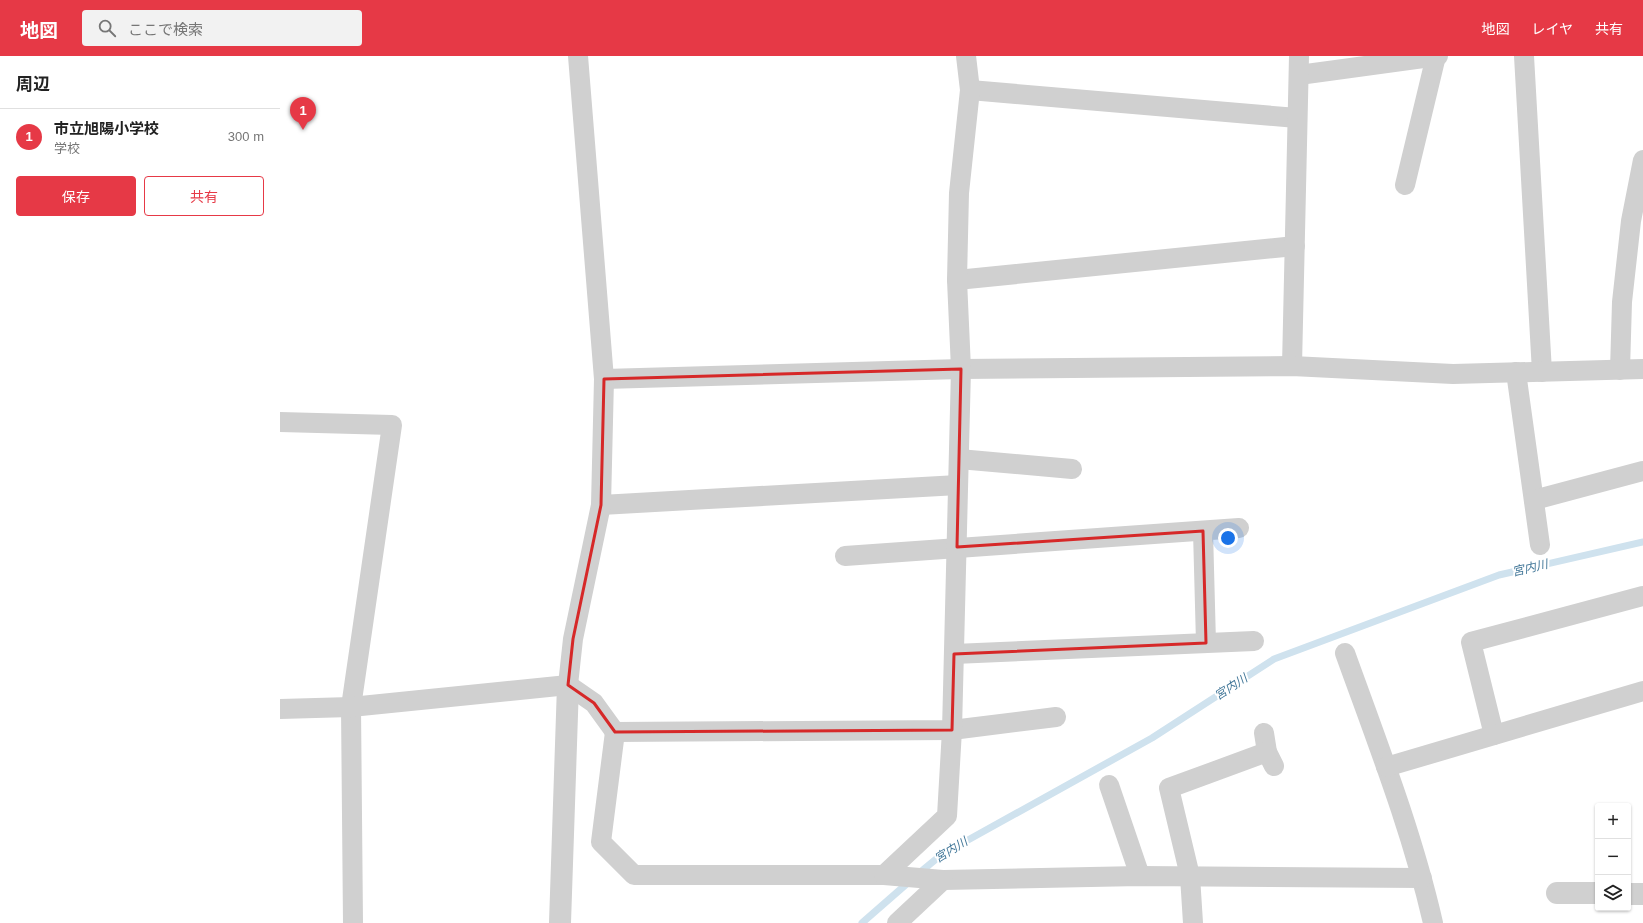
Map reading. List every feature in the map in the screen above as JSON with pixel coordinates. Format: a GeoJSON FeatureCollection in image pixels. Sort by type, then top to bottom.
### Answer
{"type":"FeatureCollection","features":[{"type":"Feature","properties":{"kind":"street"},"geometry":{"type":"LineString","coordinates":[[560,923],[568,685],[573,639],[601,505],[604,379],[578,56]]}},
{"type":"Feature","properties":{"kind":"street"},"geometry":{"type":"LineString","coordinates":[[884,875],[947,816],[952,730],[961,369],[957,280],[959,193],[970,90],[966,56]]}},
{"type":"Feature","properties":{"kind":"street"},"geometry":{"type":"LineString","coordinates":[[1292,366],[1299,66],[1437,56],[1405,185]]}},
{"type":"Feature","properties":{"kind":"street"},"geometry":{"type":"LineString","coordinates":[[1524,56],[1542,372]]}},
{"type":"Feature","properties":{"kind":"street"},"geometry":{"type":"LineString","coordinates":[[970,90],[1298,118]]}},
{"type":"Feature","properties":{"kind":"street"},"geometry":{"type":"LineString","coordinates":[[1620,370],[1622,302],[1631,222],[1643,160]]}},
{"type":"Feature","properties":{"kind":"street"},"geometry":{"type":"LineString","coordinates":[[957,280],[1295,246]]}},
{"type":"Feature","properties":{"kind":"street"},"geometry":{"type":"LineString","coordinates":[[604,379],[961,369],[1292,366],[1453,374],[1643,369]]}},
{"type":"Feature","properties":{"kind":"street"},"geometry":{"type":"LineString","coordinates":[[1516,372],[1540,545]]}},
{"type":"Feature","properties":{"kind":"street"},"geometry":{"type":"LineString","coordinates":[[280,422],[392,425],[351,707],[353,923]]}},
{"type":"Feature","properties":{"kind":"street"},"geometry":{"type":"LineString","coordinates":[[959,459],[1072,469]]}},
{"type":"Feature","properties":{"kind":"street"},"geometry":{"type":"LineString","coordinates":[[1534,500],[1643,471]]}},
{"type":"Feature","properties":{"kind":"street"},"geometry":{"type":"LineString","coordinates":[[601,505],[958,485]]}},
{"type":"Feature","properties":{"kind":"street"},"geometry":{"type":"LineString","coordinates":[[845,556],[1239,528]]}},
{"type":"Feature","properties":{"kind":"street"},"geometry":{"type":"LineString","coordinates":[[1203,531],[1206,643]]}},
{"type":"Feature","properties":{"kind":"street"},"geometry":{"type":"LineString","coordinates":[[1494,735],[1471,642],[1642,600]]}},
{"type":"Feature","properties":{"kind":"street"},"geometry":{"type":"LineString","coordinates":[[954,654],[1254,641]]}},
{"type":"Feature","properties":{"kind":"street"},"geometry":{"type":"LineString","coordinates":[[1344,653],[1386,767],[1422,878],[1433,923]]}},
{"type":"Feature","properties":{"kind":"street"},"geometry":{"type":"LineString","coordinates":[[280,708],[351,707],[568,685],[594,703],[615,732],[602,842],[634,875],[884,875],[943,880],[1140,876],[1422,878]]}},
{"type":"Feature","properties":{"kind":"street"},"geometry":{"type":"LineString","coordinates":[[1386,767],[1643,691]]}},
{"type":"Feature","properties":{"kind":"street"},"geometry":{"type":"LineString","coordinates":[[615,732],[952,730],[1056,717]]}},
{"type":"Feature","properties":{"kind":"street"},"geometry":{"type":"LineString","coordinates":[[1193,923],[1190,876],[1169,788],[1268,750]]}},
{"type":"Feature","properties":{"kind":"street"},"geometry":{"type":"LineString","coordinates":[[1109,784],[1140,876]]}},
{"type":"Feature","properties":{"kind":"street"},"geometry":{"type":"LineString","coordinates":[[898,923],[943,880]]}},
{"type":"Feature","properties":{"kind":"street"},"geometry":{"type":"LineString","coordinates":[[1557,893],[1595,893]]}},
{"type":"Feature","properties":{"kind":"street"},"geometry":{"type":"LineString","coordinates":[[1631,894],[1643,894]]}},
{"type":"Feature","properties":{"kind":"highlighted area"},"geometry":{"type":"Polygon","coordinates":[[[961,369],[957,547],[1203,531],[1206,643],[954,654],[952,730],[615,732],[594,703],[568,685],[573,639],[601,505],[604,379],[961,369]]]}},
{"type":"Feature","properties":{"kind":"waterway","name":"宮内川"},"geometry":{"type":"LineString","coordinates":[[918,874],[941,855],[1152,738],[1274,659],[1499,575],[1643,542]]}},
{"type":"Feature","properties":{"kind":"waterway","name":"宮内川"},"geometry":{"type":"LineString","coordinates":[[862,923],[910,881]]}},
{"type":"Feature","properties":{"kind":"place","name":"市立旭陽小学校"},"geometry":{"type":"Point","coordinates":[303,130]}}]}
